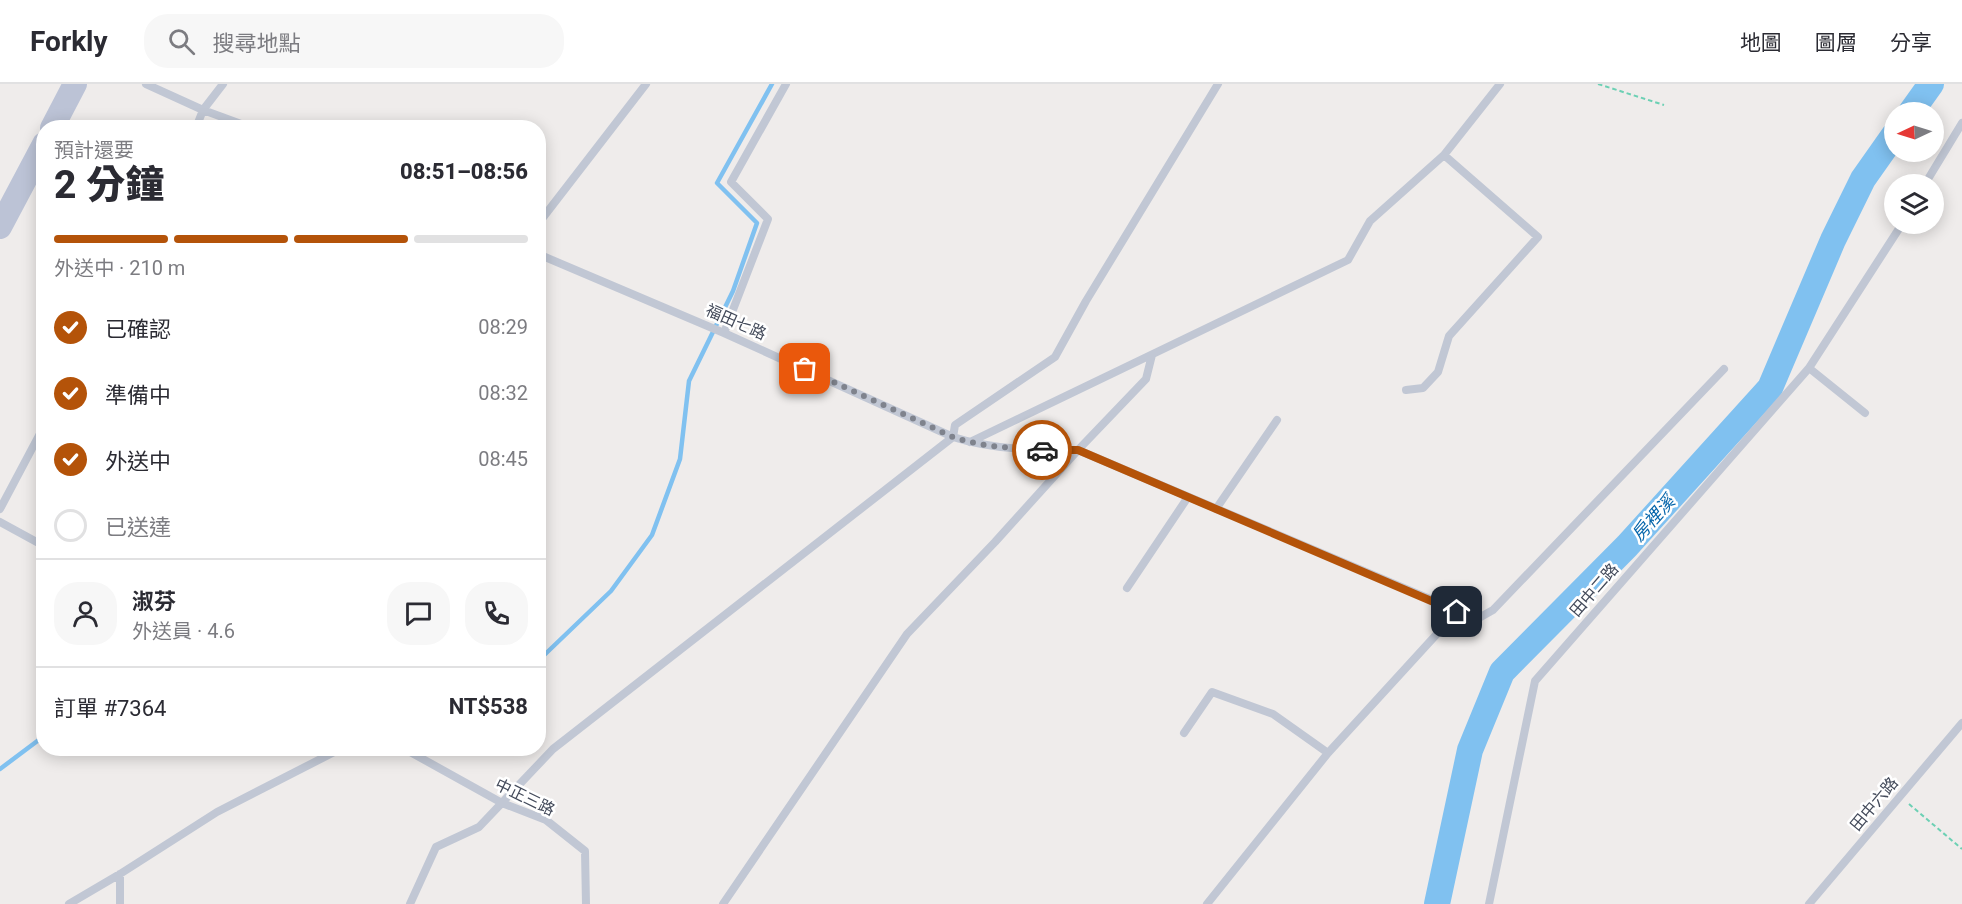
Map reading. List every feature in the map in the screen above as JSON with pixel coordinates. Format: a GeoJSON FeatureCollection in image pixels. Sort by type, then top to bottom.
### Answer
{"type":"FeatureCollection","features":[{"type":"Feature","properties":{"kind":"main road"},"geometry":{"type":"LineString","coordinates":[[56,120],[75,84]]}},
{"type":"Feature","properties":{"kind":"main road"},"geometry":{"type":"LineString","coordinates":[[0,227],[36,159]]}},
{"type":"Feature","properties":{"kind":"lane"},"geometry":{"type":"LineString","coordinates":[[146,84],[230,120]]}},
{"type":"Feature","properties":{"kind":"lane"},"geometry":{"type":"LineString","coordinates":[[199,120],[203,110],[223,84]]}},
{"type":"Feature","properties":{"kind":"lane"},"geometry":{"type":"LineString","coordinates":[[546,214],[646,84]]}},
{"type":"Feature","properties":{"kind":"lane"},"geometry":{"type":"LineString","coordinates":[[724,333],[768,219],[731,182],[786,84]]}},
{"type":"Feature","properties":{"kind":"lane"},"geometry":{"type":"LineString","coordinates":[[410,904],[436,847],[479,827],[554,749],[953,437],[955,425],[1055,357],[1086,301],[1218,84]]}},
{"type":"Feature","properties":{"kind":"lane"},"geometry":{"type":"LineString","coordinates":[[970,442],[1348,260],[1370,221],[1444,155],[1500,84]]}},
{"type":"Feature","properties":{"kind":"lane"},"geometry":{"type":"LineString","coordinates":[[1931,174],[1962,123]]}},
{"type":"Feature","properties":{"kind":"lane"},"geometry":{"type":"LineString","coordinates":[[1406,390],[1424,388],[1438,372],[1449,336],[1538,237],[1444,155]]}},
{"type":"Feature","properties":{"kind":"lane","name":"田中二路"},"geometry":{"type":"LineString","coordinates":[[1489,904],[1534,681],[1809,368],[1896,234]]}},
{"type":"Feature","properties":{"kind":"lane","name":"福田七路"},"geometry":{"type":"LineString","coordinates":[[546,257],[724,333],[953,437],[993,447],[1078,450]]}},
{"type":"Feature","properties":{"kind":"lane"},"geometry":{"type":"LineString","coordinates":[[723,904],[907,634],[1146,379],[1152,355]]}},
{"type":"Feature","properties":{"kind":"lane"},"geometry":{"type":"LineString","coordinates":[[1809,368],[1865,413]]}},
{"type":"Feature","properties":{"kind":"lane"},"geometry":{"type":"LineString","coordinates":[[1078,450],[1477,619],[1493,610],[1724,369]]}},
{"type":"Feature","properties":{"kind":"lane"},"geometry":{"type":"LineString","coordinates":[[1216,509],[1277,420]]}},
{"type":"Feature","properties":{"kind":"lane"},"geometry":{"type":"LineString","coordinates":[[0,509],[36,441]]}},
{"type":"Feature","properties":{"kind":"lane"},"geometry":{"type":"LineString","coordinates":[[1127,588],[1188,497]]}},
{"type":"Feature","properties":{"kind":"lane"},"geometry":{"type":"LineString","coordinates":[[0,522],[36,542]]}},
{"type":"Feature","properties":{"kind":"lane"},"geometry":{"type":"LineString","coordinates":[[1206,904],[1328,753],[1457,612]]}},
{"type":"Feature","properties":{"kind":"lane"},"geometry":{"type":"LineString","coordinates":[[1185,733],[1212,692],[1273,714],[1328,753]]}},
{"type":"Feature","properties":{"kind":"lane","name":"田中六路"},"geometry":{"type":"LineString","coordinates":[[1809,904],[1962,723]]}},
{"type":"Feature","properties":{"kind":"lane"},"geometry":{"type":"LineString","coordinates":[[69,904],[217,812],[326,756]]}},
{"type":"Feature","properties":{"kind":"lane","name":"中正三路"},"geometry":{"type":"LineString","coordinates":[[417,756],[502,803],[546,820],[585,851],[586,904]]}},
{"type":"Feature","properties":{"kind":"lane"},"geometry":{"type":"LineString","coordinates":[[120,874],[120,904]]}},
{"type":"Feature","properties":{"kind":"path"},"geometry":{"type":"LineString","coordinates":[[1598,84],[1664,105]]}},
{"type":"Feature","properties":{"kind":"path"},"geometry":{"type":"LineString","coordinates":[[1900,796],[1962,849]]}},
{"type":"Feature","properties":{"kind":"waterway"},"geometry":{"type":"LineString","coordinates":[[546,653],[611,591],[652,535],[680,459],[689,381],[733,291],[757,223],[717,183],[772,84]]}},
{"type":"Feature","properties":{"kind":"waterway","name":"房裡溪"},"geometry":{"type":"LineString","coordinates":[[1918,102],[1931,84]]}},
{"type":"Feature","properties":{"kind":"waterway","name":"房裡溪"},"geometry":{"type":"LineString","coordinates":[[1437,904],[1470,750],[1502,672],[1627,546],[1770,388],[1833,240],[1863,179],[1884,149]]}},
{"type":"Feature","properties":{"kind":"waterway"},"geometry":{"type":"LineString","coordinates":[[0,769],[36,742]]}},
{"type":"Feature","properties":{"kind":"way so far"},"geometry":{"type":"LineString","coordinates":[[805,369],[953,437],[993,447],[1042,450]]}},
{"type":"Feature","properties":{"kind":"route"},"geometry":{"type":"LineString","coordinates":[[1042,450],[1078,450],[1457,612]]}}]}
